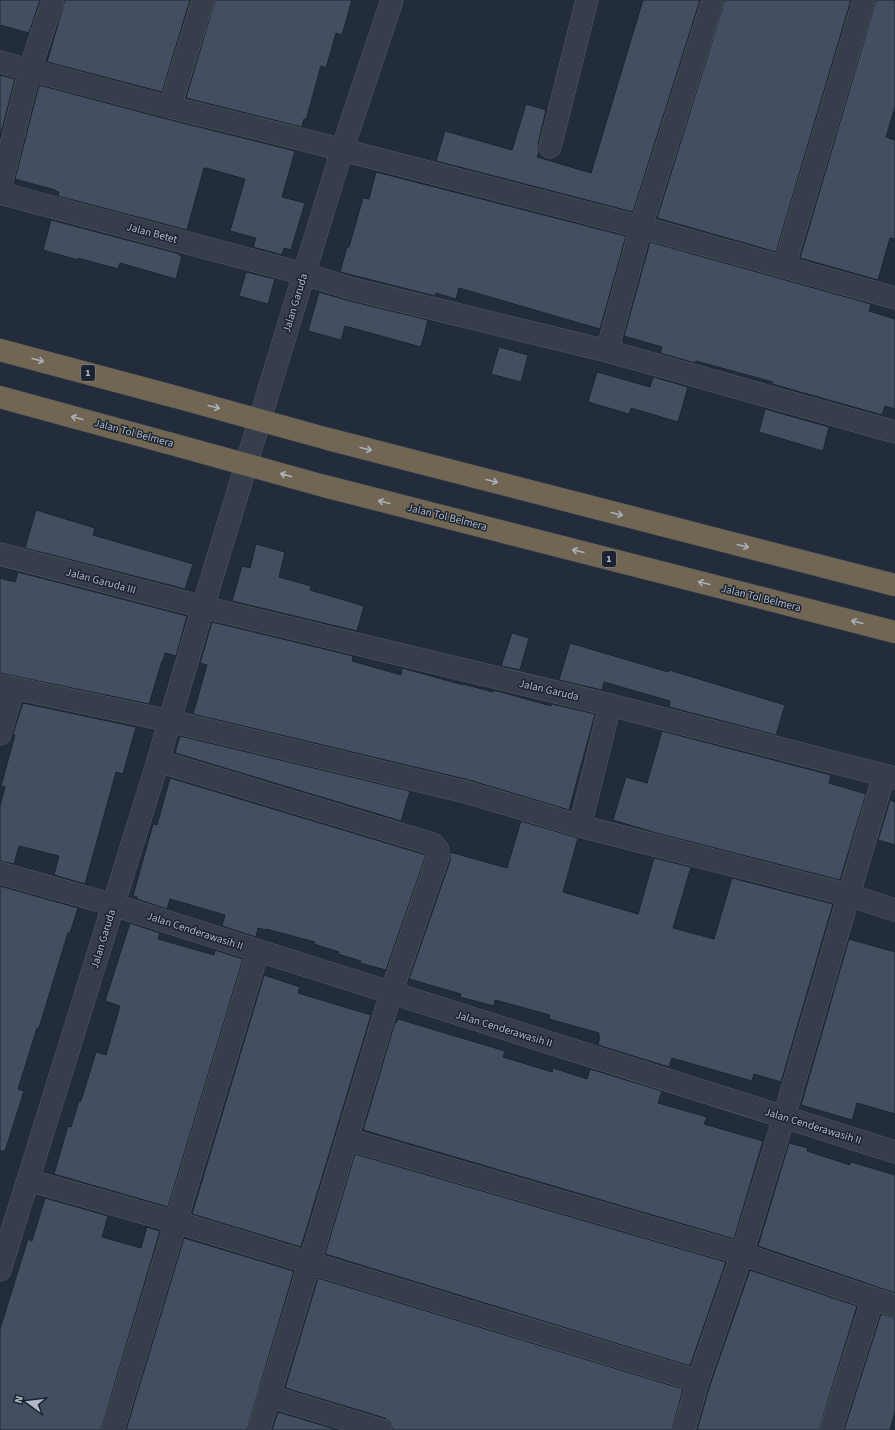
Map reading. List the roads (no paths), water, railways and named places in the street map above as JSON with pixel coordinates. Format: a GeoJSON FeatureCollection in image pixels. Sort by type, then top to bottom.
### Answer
{"type":"FeatureCollection","features":[{"type":"Feature","properties":{"kind":"highway","name":"1"},"geometry":{"type":"LineString","coordinates":[[0,350],[328,439],[895,585]]}},
{"type":"Feature","properties":{"kind":"highway","name":"Jalan Tol Belmera"},"geometry":{"type":"LineString","coordinates":[[0,397],[324,486],[895,632]]}},
{"type":"Feature","properties":{"kind":"street"},"geometry":{"type":"LineString","coordinates":[[0,189],[30,69],[53,0]]}},
{"type":"Feature","properties":{"kind":"street"},"geometry":{"type":"LineString","coordinates":[[170,107],[203,0]]}},
{"type":"Feature","properties":{"kind":"street","name":"Jalan Garuda"},"geometry":{"type":"LineString","coordinates":[[0,1270],[158,761],[203,607],[342,150],[392,0]]}},
{"type":"Feature","properties":{"kind":"street"},"geometry":{"type":"LineString","coordinates":[[550,147],[587,0]]}},
{"type":"Feature","properties":{"kind":"street"},"geometry":{"type":"LineString","coordinates":[[608,351],[641,227],[713,0]]}},
{"type":"Feature","properties":{"kind":"street"},"geometry":{"type":"LineString","coordinates":[[784,267],[864,0]]}},
{"type":"Feature","properties":{"kind":"street"},"geometry":{"type":"LineString","coordinates":[[0,62],[170,107],[641,227],[895,298]]}},
{"type":"Feature","properties":{"kind":"street","name":"Jalan Betet"},"geometry":{"type":"LineString","coordinates":[[0,193],[304,274],[353,289],[608,351],[895,432]]}},
{"type":"Feature","properties":{"kind":"street","name":"Jalan Garuda III"},"geometry":{"type":"LineString","coordinates":[[0,554],[203,607]]}},
{"type":"Feature","properties":{"kind":"street","name":"Jalan Garuda"},"geometry":{"type":"LineString","coordinates":[[203,607],[610,705],[890,777]]}},
{"type":"Feature","properties":{"kind":"street"},"geometry":{"type":"LineString","coordinates":[[0,734],[7,686],[170,721],[466,792],[580,826],[849,895],[895,910]]}},
{"type":"Feature","properties":{"kind":"street"},"geometry":{"type":"LineString","coordinates":[[580,826],[610,705]]}},
{"type":"Feature","properties":{"kind":"street"},"geometry":{"type":"LineString","coordinates":[[158,761],[433,844],[438,850],[438,857],[391,994],[259,1430]]}},
{"type":"Feature","properties":{"kind":"street"},"geometry":{"type":"LineString","coordinates":[[684,1430],[698,1381],[742,1254],[849,895],[890,777]]}},
{"type":"Feature","properties":{"kind":"street","name":"Jalan Cenderawasih II"},"geometry":{"type":"LineString","coordinates":[[0,873],[114,905],[391,994],[895,1152]]}},
{"type":"Feature","properties":{"kind":"street"},"geometry":{"type":"LineString","coordinates":[[113,1430],[258,951]]}},
{"type":"Feature","properties":{"kind":"street"},"geometry":{"type":"LineString","coordinates":[[347,1139],[742,1254],[895,1306]]}},
{"type":"Feature","properties":{"kind":"street"},"geometry":{"type":"LineString","coordinates":[[28,1180],[176,1222],[698,1381]]}},
{"type":"Feature","properties":{"kind":"street"},"geometry":{"type":"LineString","coordinates":[[831,1430],[873,1298]]}},
{"type":"Feature","properties":{"kind":"street"},"geometry":{"type":"LineString","coordinates":[[269,1396],[381,1430]]}}]}
